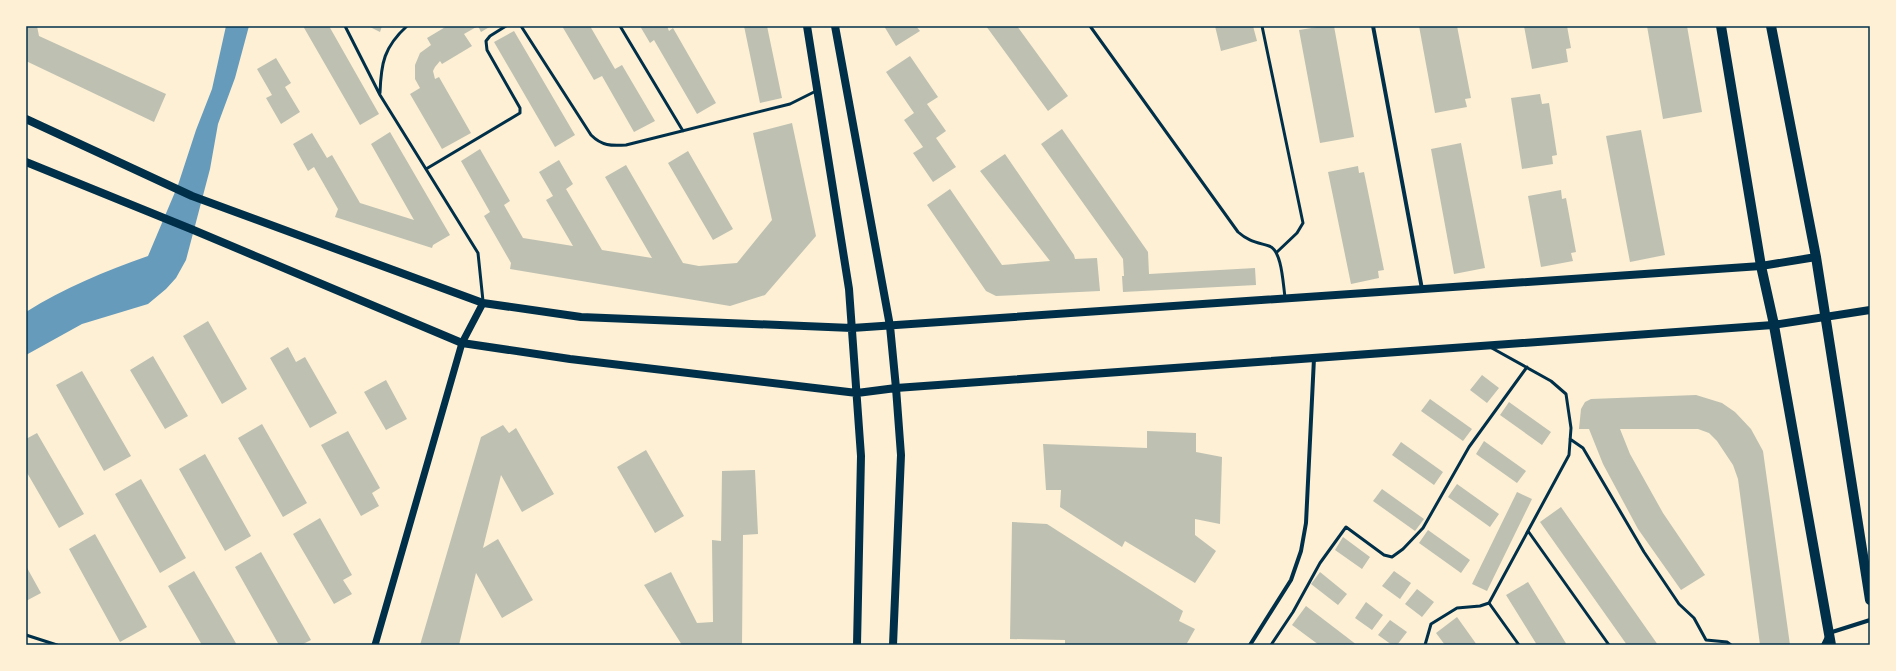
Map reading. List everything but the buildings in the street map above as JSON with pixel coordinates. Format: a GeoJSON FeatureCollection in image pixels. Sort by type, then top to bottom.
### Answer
{"type":"FeatureCollection","features":[{"type":"Feature","properties":{"kind":"main road"},"geometry":{"type":"LineString","coordinates":[[807,26],[849,289],[861,456],[856,645]]}},
{"type":"Feature","properties":{"kind":"main road"},"geometry":{"type":"LineString","coordinates":[[835,26],[890,326],[896,388],[901,455],[893,645]]}},
{"type":"Feature","properties":{"kind":"main road"},"geometry":{"type":"LineString","coordinates":[[1721,26],[1761,266],[1831,645]]}},
{"type":"Feature","properties":{"kind":"main road"},"geometry":{"type":"LineString","coordinates":[[1771,26],[1816,257],[1870,600]]}},
{"type":"Feature","properties":{"kind":"main road"},"geometry":{"type":"LineString","coordinates":[[26,119],[192,196],[483,303],[581,317],[852,328],[1761,266],[1816,257]]}},
{"type":"Feature","properties":{"kind":"main road"},"geometry":{"type":"LineString","coordinates":[[26,162],[191,229],[462,343],[578,360],[857,393],[896,388],[1773,325],[1870,310]]}},
{"type":"Feature","properties":{"kind":"street"},"geometry":{"type":"LineString","coordinates":[[1374,26],[1422,290]]}},
{"type":"Feature","properties":{"kind":"street"},"geometry":{"type":"LineString","coordinates":[[375,645],[462,343],[483,303]]}},
{"type":"Feature","properties":{"kind":"street"},"geometry":{"type":"LineString","coordinates":[[1250,645],[1291,580],[1301,551],[1306,523],[1314,358]]}},
{"type":"Feature","properties":{"kind":"street"},"geometry":{"type":"LineString","coordinates":[[1823,645],[1829,633],[1870,620]]}},
{"type":"Feature","properties":{"kind":"lane"},"geometry":{"type":"LineString","coordinates":[[345,26],[380,95],[478,253],[483,303]]}},
{"type":"Feature","properties":{"kind":"lane"},"geometry":{"type":"LineString","coordinates":[[380,95],[381,67],[390,46],[407,26]]}},
{"type":"Feature","properties":{"kind":"lane"},"geometry":{"type":"LineString","coordinates":[[426,169],[520,113],[520,108],[487,50],[486,41],[490,36],[506,26]]}},
{"type":"Feature","properties":{"kind":"lane"},"geometry":{"type":"LineString","coordinates":[[521,26],[591,135],[599,143],[610,146],[626,145],[790,104],[817,90]]}},
{"type":"Feature","properties":{"kind":"lane"},"geometry":{"type":"LineString","coordinates":[[620,26],[683,131]]}},
{"type":"Feature","properties":{"kind":"lane"},"geometry":{"type":"LineString","coordinates":[[1090,26],[1238,232],[1247,240],[1271,246],[1278,252],[1286,299]]}},
{"type":"Feature","properties":{"kind":"lane"},"geometry":{"type":"LineString","coordinates":[[1262,26],[1303,223],[1297,234],[1278,252]]}},
{"type":"Feature","properties":{"kind":"lane"},"geometry":{"type":"LineString","coordinates":[[1425,645],[1431,624],[1457,608],[1480,606],[1489,603],[1569,455],[1571,428],[1566,394],[1551,381],[1487,346]]}},
{"type":"Feature","properties":{"kind":"lane"},"geometry":{"type":"LineString","coordinates":[[1271,645],[1293,612],[1320,563],[1346,527],[1384,555],[1392,557],[1403,549],[1423,528],[1469,447],[1527,367]]}},
{"type":"Feature","properties":{"kind":"lane"},"geometry":{"type":"LineString","coordinates":[[1570,439],[1583,448],[1644,552],[1679,604],[1694,618],[1706,640]]}},
{"type":"Feature","properties":{"kind":"lane"},"geometry":{"type":"LineString","coordinates":[[1528,530],[1609,645]]}},
{"type":"Feature","properties":{"kind":"lane"},"geometry":{"type":"LineString","coordinates":[[1489,603],[1519,645]]}},
{"type":"Feature","properties":{"kind":"lane"},"geometry":{"type":"LineString","coordinates":[[26,635],[57,645]]}},
{"type":"Feature","properties":{"kind":"lane"},"geometry":{"type":"LineString","coordinates":[[1702,645],[1706,640]]}},
{"type":"Feature","properties":{"kind":"lane"},"geometry":{"type":"LineString","coordinates":[[1706,640],[1728,642],[1731,645]]}},
{"type":"Feature","properties":{"kind":"water"},"geometry":{"type":"Polygon","coordinates":[[[226,26],[249,26],[235,78],[218,124],[210,169],[186,260],[176,278],[166,289],[148,304],[82,324],[26,355],[26,312],[55,295],[85,281],[148,256],[178,185],[196,130],[212,89],[226,26]]]}}]}
